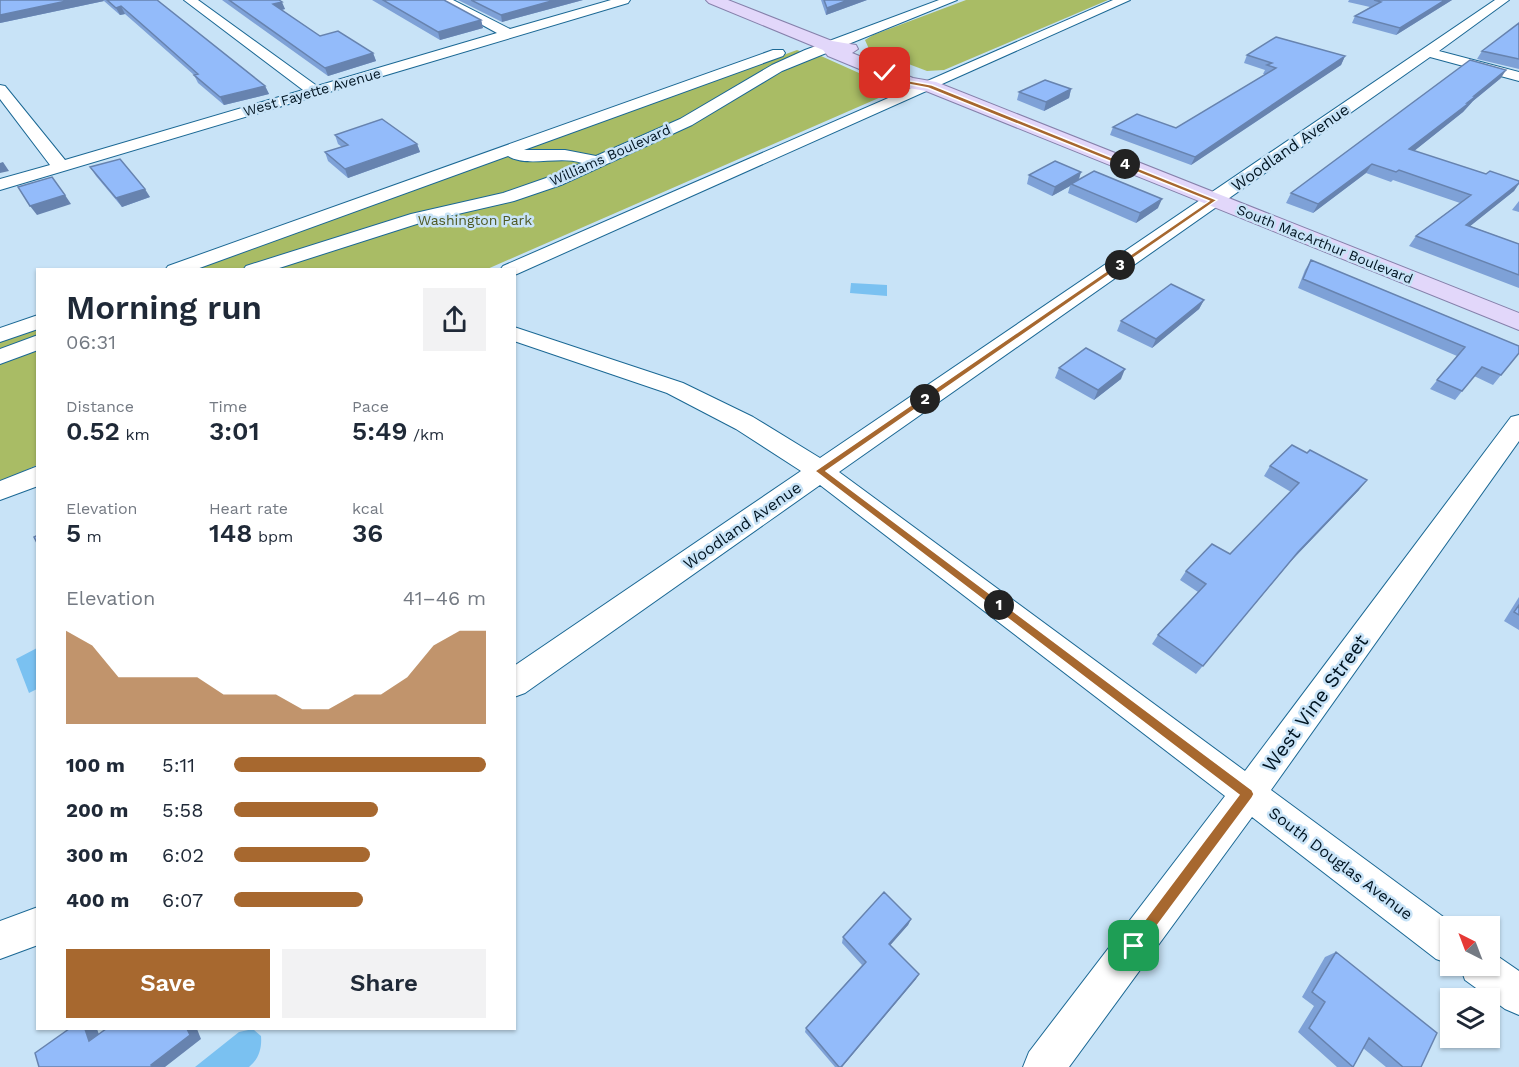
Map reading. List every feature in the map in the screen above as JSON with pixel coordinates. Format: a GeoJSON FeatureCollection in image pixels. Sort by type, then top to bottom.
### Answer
{"type":"FeatureCollection","features":[{"type":"Feature","properties":{"kind":"main road","name":"South MacArthur Boulevard"},"geometry":{"type":"LineString","coordinates":[[714,0],[822,43],[834,52],[909,83],[930,86],[1519,322]]}},
{"type":"Feature","properties":{"kind":"street"},"geometry":{"type":"LineString","coordinates":[[190,0],[314,91]]}},
{"type":"Feature","properties":{"kind":"street"},"geometry":{"type":"LineString","coordinates":[[443,0],[509,34]]}},
{"type":"Feature","properties":{"kind":"street","name":"West Fayette Avenue"},"geometry":{"type":"LineString","coordinates":[[0,185],[624,0]]}},
{"type":"Feature","properties":{"kind":"street","name":"Williams Boulevard"},"geometry":{"type":"LineString","coordinates":[[181,268],[593,118],[951,0]]}},
{"type":"Feature","properties":{"kind":"street"},"geometry":{"type":"LineString","coordinates":[[515,268],[1124,0]]}},
{"type":"Feature","properties":{"kind":"street","name":"Woodland Avenue"},"geometry":{"type":"LineString","coordinates":[[516,682],[1503,0]]}},
{"type":"Feature","properties":{"kind":"street","name":"Williams Boulevard"},"geometry":{"type":"LineString","coordinates":[[259,268],[418,218],[508,197],[555,181],[591,160],[686,122],[822,43]]}},
{"type":"Feature","properties":{"kind":"street"},"geometry":{"type":"LineString","coordinates":[[1428,52],[1519,77]]}},
{"type":"Feature","properties":{"kind":"street"},"geometry":{"type":"LineString","coordinates":[[0,89],[61,167]]}},
{"type":"Feature","properties":{"kind":"street"},"geometry":{"type":"LineString","coordinates":[[591,160],[582,138],[593,118]]}},
{"type":"Feature","properties":{"kind":"street"},"geometry":{"type":"LineString","coordinates":[[502,151],[519,155],[547,154],[591,160]]}},
{"type":"Feature","properties":{"kind":"street"},"geometry":{"type":"LineString","coordinates":[[0,335],[36,322]]}},
{"type":"Feature","properties":{"kind":"street","name":"South Douglas Avenue"},"geometry":{"type":"LineString","coordinates":[[522,340],[658,381],[699,398],[795,453],[1440,938]]}},
{"type":"Feature","properties":{"kind":"street"},"geometry":{"type":"LineString","coordinates":[[0,357],[36,343]]}},
{"type":"Feature","properties":{"kind":"street","name":"West Vine Street"},"geometry":{"type":"LineString","coordinates":[[1044,1067],[1519,423]]}},
{"type":"Feature","properties":{"kind":"street"},"geometry":{"type":"LineString","coordinates":[[0,491],[36,476]]}},
{"type":"Feature","properties":{"kind":"street"},"geometry":{"type":"LineString","coordinates":[[0,940],[36,927]]}},
{"type":"Feature","properties":{"kind":"street"},"geometry":{"type":"LineString","coordinates":[[1493,976],[1519,995]]}},
{"type":"Feature","properties":{"kind":"green space"},"geometry":{"type":"Polygon","coordinates":[[[966,0],[1108,0],[944,70],[927,71],[869,49],[865,40],[873,35],[966,0]]]}},
{"type":"Feature","properties":{"kind":"green space","name":"Washington Park"},"geometry":{"type":"Polygon","coordinates":[[[797,50],[815,57],[821,56],[897,90],[490,268],[200,268],[797,50]]]}},
{"type":"Feature","properties":{"kind":"green space"},"geometry":{"type":"Polygon","coordinates":[[[36,327],[36,465],[0,482],[0,340],[36,327]]]}},
{"type":"Feature","properties":{"kind":"water"},"geometry":{"type":"Polygon","coordinates":[[[851,283],[887,285],[887,296],[850,293],[851,283]]]}},
{"type":"Feature","properties":{"kind":"water"},"geometry":{"type":"Polygon","coordinates":[[[36,649],[36,690],[29,693],[16,659],[36,649]]]}},
{"type":"Feature","properties":{"kind":"water"},"geometry":{"type":"Polygon","coordinates":[[[254,1030],[261,1036],[259,1053],[249,1067],[195,1067],[239,1032],[254,1030]]]}},
{"type":"Feature","properties":{"kind":"building"},"geometry":{"type":"Polygon","coordinates":[[[0,0],[71,0],[0,15],[0,0]]]}},
{"type":"Feature","properties":{"kind":"building"},"geometry":{"type":"Polygon","coordinates":[[[107,0],[157,0],[265,86],[220,97],[194,75],[198,74],[121,6],[116,8],[107,0]]]}},
{"type":"Feature","properties":{"kind":"building"},"geometry":{"type":"Polygon","coordinates":[[[229,0],[279,0],[282,2],[273,4],[320,36],[338,31],[373,53],[325,68],[229,0]]]}},
{"type":"Feature","properties":{"kind":"building"},"geometry":{"type":"Polygon","coordinates":[[[383,0],[444,0],[481,20],[438,32],[383,0]]]}},
{"type":"Feature","properties":{"kind":"building"},"geometry":{"type":"Polygon","coordinates":[[[471,0],[555,0],[501,15],[471,0]]]}},
{"type":"Feature","properties":{"kind":"building"},"geometry":{"type":"Polygon","coordinates":[[[824,0],[848,0],[827,8],[824,0]]]}},
{"type":"Feature","properties":{"kind":"building"},"geometry":{"type":"Polygon","coordinates":[[[1374,0],[1445,0],[1400,28],[1355,16],[1381,2],[1374,0]]]}},
{"type":"Feature","properties":{"kind":"building"},"geometry":{"type":"Polygon","coordinates":[[[1519,23],[1519,59],[1482,51],[1519,23]]]}},
{"type":"Feature","properties":{"kind":"building"},"geometry":{"type":"Polygon","coordinates":[[[1276,37],[1345,56],[1195,157],[1113,127],[1137,114],[1176,128],[1276,68],[1267,65],[1272,63],[1247,55],[1276,37]]]}},
{"type":"Feature","properties":{"kind":"building"},"geometry":{"type":"Polygon","coordinates":[[[1470,60],[1506,70],[1467,103],[1469,103],[1409,149],[1486,174],[1490,171],[1519,181],[1466,225],[1519,244],[1519,275],[1416,236],[1471,195],[1399,170],[1396,172],[1372,164],[1318,204],[1291,193],[1470,60]]]}},
{"type":"Feature","properties":{"kind":"building"},"geometry":{"type":"Polygon","coordinates":[[[1045,80],[1071,89],[1046,102],[1019,92],[1045,80]]]}},
{"type":"Feature","properties":{"kind":"building"},"geometry":{"type":"Polygon","coordinates":[[[382,119],[417,144],[345,169],[325,152],[348,145],[335,135],[382,119]]]}},
{"type":"Feature","properties":{"kind":"building"},"geometry":{"type":"Polygon","coordinates":[[[120,159],[145,189],[116,198],[90,167],[120,159]]]}},
{"type":"Feature","properties":{"kind":"building"},"geometry":{"type":"Polygon","coordinates":[[[1055,161],[1081,172],[1055,187],[1029,175],[1055,161]]]}},
{"type":"Feature","properties":{"kind":"building"},"geometry":{"type":"Polygon","coordinates":[[[1094,171],[1162,199],[1140,213],[1071,184],[1094,171]]]}},
{"type":"Feature","properties":{"kind":"building"},"geometry":{"type":"Polygon","coordinates":[[[52,177],[65,195],[30,206],[18,187],[52,177]]]}},
{"type":"Feature","properties":{"kind":"building"},"geometry":{"type":"Polygon","coordinates":[[[1311,260],[1519,346],[1519,353],[1501,375],[1482,367],[1462,391],[1437,380],[1465,347],[1303,279],[1311,260]]]}},
{"type":"Feature","properties":{"kind":"building"},"geometry":{"type":"Polygon","coordinates":[[[1171,284],[1204,300],[1156,339],[1121,321],[1171,284]]]}},
{"type":"Feature","properties":{"kind":"building"},"geometry":{"type":"Polygon","coordinates":[[[1086,348],[1125,369],[1098,390],[1059,368],[1086,348]]]}},
{"type":"Feature","properties":{"kind":"building"},"geometry":{"type":"Polygon","coordinates":[[[1292,445],[1307,453],[1310,450],[1367,480],[1298,552],[1203,666],[1158,635],[1206,584],[1186,571],[1212,544],[1230,554],[1299,483],[1270,466],[1292,445]]]}},
{"type":"Feature","properties":{"kind":"building"},"geometry":{"type":"Polygon","coordinates":[[[1519,605],[1519,615],[1514,612],[1519,605]]]}},
{"type":"Feature","properties":{"kind":"building"},"geometry":{"type":"Polygon","coordinates":[[[884,892],[911,919],[889,944],[919,974],[839,1067],[806,1028],[866,962],[843,937],[884,892]]]}},
{"type":"Feature","properties":{"kind":"building"},"geometry":{"type":"Polygon","coordinates":[[[1336,952],[1437,1033],[1421,1067],[1403,1067],[1369,1038],[1353,1067],[1309,1028],[1325,1002],[1312,992],[1336,952]]]}},
{"type":"Feature","properties":{"kind":"building"},"geometry":{"type":"Polygon","coordinates":[[[68,1030],[85,1030],[89,1041],[105,1030],[188,1030],[190,1035],[151,1065],[152,1067],[39,1067],[35,1053],[68,1030]]]}},
{"type":"Feature","properties":{"kind":"route"},"geometry":{"type":"LineString","coordinates":[[885,73],[909,83],[930,86],[1214,200],[819,471],[1247,794],[1134,946]]}}]}
